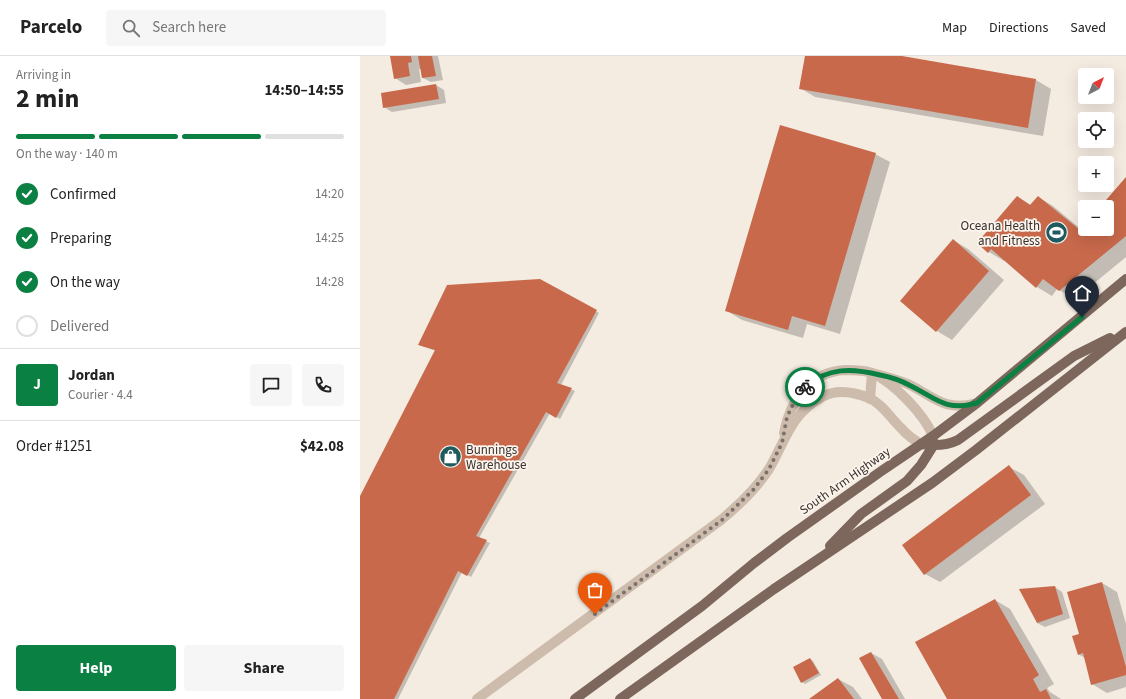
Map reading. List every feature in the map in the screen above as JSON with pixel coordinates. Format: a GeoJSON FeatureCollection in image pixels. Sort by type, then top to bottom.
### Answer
{"type":"FeatureCollection","features":[{"type":"Feature","properties":{"kind":"main road"},"geometry":{"type":"LineString","coordinates":[[816,560],[861,514],[907,481],[921,465],[933,441],[1126,279]]}},
{"type":"Feature","properties":{"kind":"main road"},"geometry":{"type":"LineString","coordinates":[[921,444],[933,441],[947,445],[958,440],[1074,356],[1126,331]]}},
{"type":"Feature","properties":{"kind":"main road"},"geometry":{"type":"LineString","coordinates":[[620,699],[816,560],[932,483],[1126,331]]}},
{"type":"Feature","properties":{"kind":"main road","name":"South Arm Highway"},"geometry":{"type":"LineString","coordinates":[[575,699],[702,606],[754,563],[921,444]]}},
{"type":"Feature","properties":{"kind":"lane"},"geometry":{"type":"LineString","coordinates":[[782,443],[787,417],[796,398],[808,384],[825,375],[840,370],[857,370],[872,373],[908,384],[946,405],[959,406],[977,403]]}},
{"type":"Feature","properties":{"kind":"lane"},"geometry":{"type":"LineString","coordinates":[[872,373],[893,388],[912,405],[928,425],[933,441]]}},
{"type":"Feature","properties":{"kind":"lane"},"geometry":{"type":"LineString","coordinates":[[870,399],[872,373]]}},
{"type":"Feature","properties":{"kind":"lane"},"geometry":{"type":"LineString","coordinates":[[477,699],[722,520],[754,489],[769,469],[795,420],[804,408],[825,395],[841,392],[870,399],[887,413],[913,440],[921,444]]}},
{"type":"Feature","properties":{"kind":"building"},"geometry":{"type":"Polygon","coordinates":[[[390,56],[411,56],[412,62],[408,63],[410,76],[394,79],[390,56]]]}},
{"type":"Feature","properties":{"kind":"building"},"geometry":{"type":"Polygon","coordinates":[[[418,56],[432,56],[436,76],[422,78],[418,56]]]}},
{"type":"Feature","properties":{"kind":"building"},"geometry":{"type":"Polygon","coordinates":[[[805,56],[902,56],[1036,79],[1028,128],[799,89],[805,56]]]}},
{"type":"Feature","properties":{"kind":"building"},"geometry":{"type":"Polygon","coordinates":[[[436,84],[439,99],[383,108],[381,93],[436,84]]]}},
{"type":"Feature","properties":{"kind":"building"},"geometry":{"type":"Polygon","coordinates":[[[780,125],[876,153],[825,326],[792,316],[788,330],[725,311],[780,125]]]}},
{"type":"Feature","properties":{"kind":"building","name":"Oceana Health and Fitness"},"geometry":{"type":"Polygon","coordinates":[[[1126,177],[1126,236],[1059,291],[1043,279],[1036,288],[991,249],[988,253],[977,243],[1017,196],[1030,205],[1038,196],[1078,228],[1078,236],[1114,236],[1114,200],[1106,200],[1126,177]]]}},
{"type":"Feature","properties":{"kind":"building"},"geometry":{"type":"Polygon","coordinates":[[[953,239],[989,271],[936,332],[900,301],[953,239]]]}},
{"type":"Feature","properties":{"kind":"building","name":"Bunnings Warehouse"},"geometry":{"type":"Polygon","coordinates":[[[540,279],[597,310],[557,383],[572,388],[556,418],[546,412],[476,536],[487,540],[467,576],[458,571],[394,699],[360,699],[360,496],[435,350],[418,345],[447,285],[540,279]]]}},
{"type":"Feature","properties":{"kind":"building"},"geometry":{"type":"Polygon","coordinates":[[[1009,465],[1031,495],[924,575],[902,545],[1009,465]]]}},
{"type":"Feature","properties":{"kind":"building"},"geometry":{"type":"Polygon","coordinates":[[[1102,582],[1126,667],[1126,675],[1091,685],[1083,653],[1078,655],[1072,636],[1079,634],[1067,592],[1102,582]]]}},
{"type":"Feature","properties":{"kind":"building"},"geometry":{"type":"Polygon","coordinates":[[[1055,586],[1063,614],[1037,623],[1019,589],[1055,586]]]}},
{"type":"Feature","properties":{"kind":"building"},"geometry":{"type":"Polygon","coordinates":[[[995,599],[1039,675],[1033,679],[1040,692],[1046,689],[1051,699],[947,699],[915,642],[995,599]]]}},
{"type":"Feature","properties":{"kind":"building"},"geometry":{"type":"Polygon","coordinates":[[[871,652],[899,699],[882,699],[859,658],[871,652]]]}},
{"type":"Feature","properties":{"kind":"building"},"geometry":{"type":"Polygon","coordinates":[[[810,658],[819,673],[801,683],[793,667],[810,658]]]}},
{"type":"Feature","properties":{"kind":"building"},"geometry":{"type":"Polygon","coordinates":[[[838,678],[854,699],[809,699],[838,678]]]}},
{"type":"Feature","properties":{"kind":"way so far"},"geometry":{"type":"LineString","coordinates":[[595,614],[722,520],[754,489],[769,469],[782,443],[787,417],[790,410],[796,398],[805,387]]}},
{"type":"Feature","properties":{"kind":"place","name":"Oceana Health and Fitness"},"geometry":{"type":"Point","coordinates":[1056,233]}},
{"type":"Feature","properties":{"kind":"place","name":"Bunnings Warehouse"},"geometry":{"type":"Point","coordinates":[450,457]}},
{"type":"Feature","properties":{"kind":"route"},"geometry":{"type":"LineString","coordinates":[[805,387],[814,380],[832,372],[840,370],[857,370],[888,377],[908,384],[946,405],[966,406],[977,403],[1082,317]]}}]}
